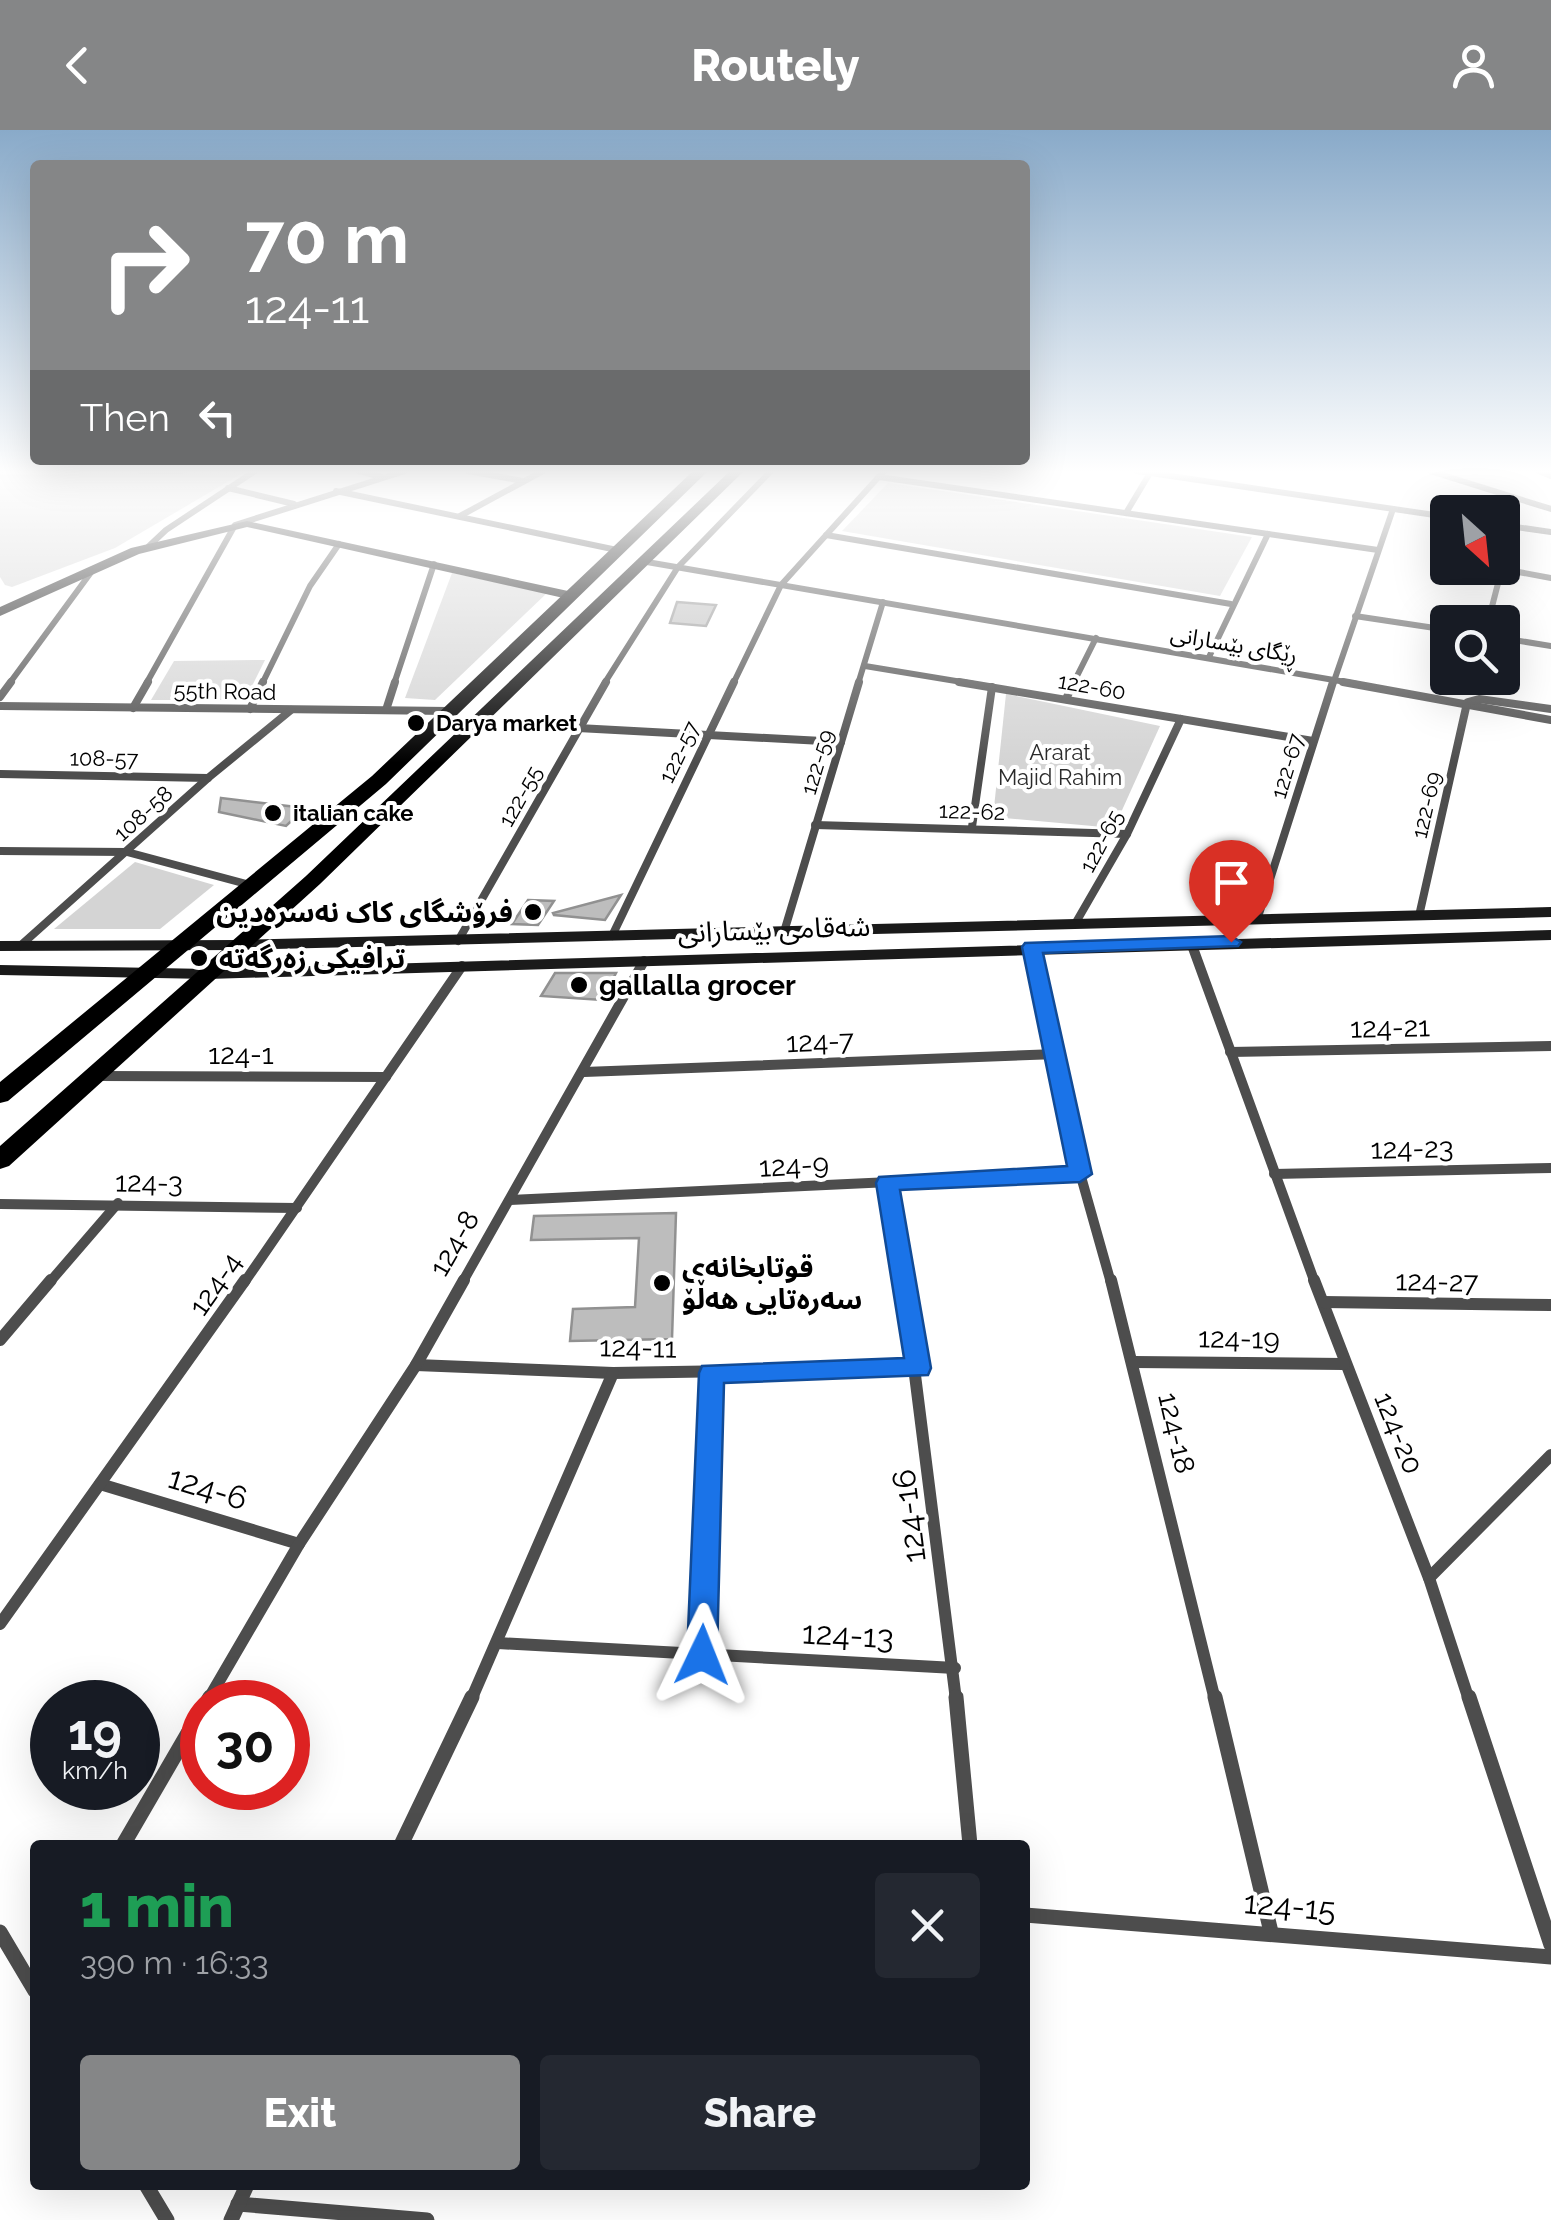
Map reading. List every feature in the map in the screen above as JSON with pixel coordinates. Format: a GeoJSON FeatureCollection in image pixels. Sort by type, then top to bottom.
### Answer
{"type":"FeatureCollection","features":[{"type":"Feature","properties":{"kind":"main road"},"geometry":{"type":"LineString","coordinates":[[0,604],[88,569]]}},
{"type":"Feature","properties":{"kind":"main road"},"geometry":{"type":"LineString","coordinates":[[0,612],[97,569]]}},
{"type":"Feature","properties":{"kind":"main road"},"geometry":{"type":"LineString","coordinates":[[454,569],[568,595]]}},
{"type":"Feature","properties":{"kind":"main road"},"geometry":{"type":"LineString","coordinates":[[4,1087],[379,780],[597,569]]}},
{"type":"Feature","properties":{"kind":"main road"},"geometry":{"type":"LineString","coordinates":[[0,1160],[313,880],[482,720],[633,569]]}},
{"type":"Feature","properties":{"kind":"main road"},"geometry":{"type":"LineString","coordinates":[[0,596],[32,590]]}},
{"type":"Feature","properties":{"kind":"main road","name":"شەقامی بێسارانی"},"geometry":{"type":"LineString","coordinates":[[0,946],[238,946],[1551,912]]}},
{"type":"Feature","properties":{"kind":"main road"},"geometry":{"type":"LineString","coordinates":[[1131,923],[1137,944]]}},
{"type":"Feature","properties":{"kind":"main road","name":"شەقامی بێسارانی"},"geometry":{"type":"LineString","coordinates":[[0,970],[208,974],[1551,934]]}},
{"type":"Feature","properties":{"kind":"street"},"geometry":{"type":"LineString","coordinates":[[133,708],[211,569]]}},
{"type":"Feature","properties":{"kind":"street"},"geometry":{"type":"LineString","coordinates":[[250,709],[322,569]]}},
{"type":"Feature","properties":{"kind":"street"},"geometry":{"type":"LineString","coordinates":[[386,710],[433,569]]}},
{"type":"Feature","properties":{"kind":"street","name":"122-55"},"geometry":{"type":"LineString","coordinates":[[458,941],[578,728],[677,569]]}},
{"type":"Feature","properties":{"kind":"street","name":"ڕێگای بێسارانی"},"geometry":{"type":"LineString","coordinates":[[687,569],[1551,720]]}},
{"type":"Feature","properties":{"kind":"street","name":"122-57"},"geometry":{"type":"LineString","coordinates":[[612,936],[781,585],[796,569]]}},
{"type":"Feature","properties":{"kind":"street"},"geometry":{"type":"LineString","coordinates":[[1023,569],[1231,604]]}},
{"type":"Feature","properties":{"kind":"street"},"geometry":{"type":"LineString","coordinates":[[1208,657],[1250,569]]}},
{"type":"Feature","properties":{"kind":"street","name":"122-67"},"geometry":{"type":"LineString","coordinates":[[1257,920],[1312,741],[1372,569]]}},
{"type":"Feature","properties":{"kind":"street"},"geometry":{"type":"LineString","coordinates":[[0,697],[92,571]]}},
{"type":"Feature","properties":{"kind":"street"},"geometry":{"type":"LineString","coordinates":[[1520,571],[1551,578]]}},
{"type":"Feature","properties":{"kind":"street","name":"122-59"},"geometry":{"type":"LineString","coordinates":[[784,932],[883,602]]}},
{"type":"Feature","properties":{"kind":"street"},"geometry":{"type":"LineString","coordinates":[[1355,616],[1430,627]]}},
{"type":"Feature","properties":{"kind":"street"},"geometry":{"type":"LineString","coordinates":[[1066,699],[1096,638]]}},
{"type":"Feature","properties":{"kind":"street"},"geometry":{"type":"LineString","coordinates":[[1520,641],[1551,646]]}},
{"type":"Feature","properties":{"kind":"street","name":"122-60"},"geometry":{"type":"LineString","coordinates":[[865,666],[1312,741]]}},
{"type":"Feature","properties":{"kind":"street"},"geometry":{"type":"LineString","coordinates":[[972,828],[992,687]]}},
{"type":"Feature","properties":{"kind":"street","name":"ڕێگای بێسارانی"},"geometry":{"type":"LineString","coordinates":[[1468,703],[1478,699],[1551,710]]}},
{"type":"Feature","properties":{"kind":"street","name":"122-69"},"geometry":{"type":"LineString","coordinates":[[1419,916],[1468,703]]}},
{"type":"Feature","properties":{"kind":"street","name":"55th Road"},"geometry":{"type":"LineString","coordinates":[[0,706],[449,711]]}},
{"type":"Feature","properties":{"kind":"street","name":"108-58"},"geometry":{"type":"LineString","coordinates":[[20,946],[208,778],[292,710]]}},
{"type":"Feature","properties":{"kind":"street","name":"122-65"},"geometry":{"type":"LineString","coordinates":[[1075,924],[1127,834],[1181,719]]}},
{"type":"Feature","properties":{"kind":"street"},"geometry":{"type":"LineString","coordinates":[[578,728],[841,742]]}},
{"type":"Feature","properties":{"kind":"street","name":"108-57"},"geometry":{"type":"LineString","coordinates":[[0,774],[208,778]]}},
{"type":"Feature","properties":{"kind":"street","name":"122-62"},"geometry":{"type":"LineString","coordinates":[[816,825],[1127,834]]}},
{"type":"Feature","properties":{"kind":"street"},"geometry":{"type":"LineString","coordinates":[[0,851],[127,852],[254,886]]}},
{"type":"Feature","properties":{"kind":"street","name":"124-20"},"geometry":{"type":"LineString","coordinates":[[1191,942],[1344,1364],[1429,1578],[1551,1945]]}},
{"type":"Feature","properties":{"kind":"street","name":"124-18"},"geometry":{"type":"LineString","coordinates":[[1032,947],[1080,1174],[1134,1362],[1271,1932]]}},
{"type":"Feature","properties":{"kind":"street","name":"124-8"},"geometry":{"type":"LineString","coordinates":[[219,1680],[300,1544],[416,1365],[644,961]]}},
{"type":"Feature","properties":{"kind":"street","name":"124-4"},"geometry":{"type":"LineString","coordinates":[[0,1624],[297,1208],[462,966]]}},
{"type":"Feature","properties":{"kind":"street","name":"124-21"},"geometry":{"type":"LineString","coordinates":[[1230,1052],[1551,1046]]}},
{"type":"Feature","properties":{"kind":"street","name":"124-7"},"geometry":{"type":"LineString","coordinates":[[584,1072],[1056,1054]]}},
{"type":"Feature","properties":{"kind":"street","name":"124-1"},"geometry":{"type":"LineString","coordinates":[[96,1076],[386,1077]]}},
{"type":"Feature","properties":{"kind":"street","name":"124-23"},"geometry":{"type":"LineString","coordinates":[[1274,1174],[1551,1168]]}},
{"type":"Feature","properties":{"kind":"street","name":"124-9"},"geometry":{"type":"LineString","coordinates":[[510,1200],[1080,1174]]}},
{"type":"Feature","properties":{"kind":"street","name":"124-16"},"geometry":{"type":"LineString","coordinates":[[887,1183],[918,1368],[955,1668],[970,1840]]}},
{"type":"Feature","properties":{"kind":"street","name":"124-3"},"geometry":{"type":"LineString","coordinates":[[0,1204],[297,1208]]}},
{"type":"Feature","properties":{"kind":"street"},"geometry":{"type":"LineString","coordinates":[[0,1340],[118,1204]]}},
{"type":"Feature","properties":{"kind":"street","name":"124-27"},"geometry":{"type":"LineString","coordinates":[[1323,1302],[1551,1305]]}},
{"type":"Feature","properties":{"kind":"street","name":"124-19"},"geometry":{"type":"LineString","coordinates":[[1134,1362],[1344,1364]]}},
{"type":"Feature","properties":{"kind":"street","name":"124-11"},"geometry":{"type":"LineString","coordinates":[[416,1365],[712,1373],[918,1368]]}},
{"type":"Feature","properties":{"kind":"street"},"geometry":{"type":"LineString","coordinates":[[403,1840],[498,1643],[613,1372]]}},
{"type":"Feature","properties":{"kind":"street"},"geometry":{"type":"LineString","coordinates":[[702,1655],[712,1373]]}},
{"type":"Feature","properties":{"kind":"street"},"geometry":{"type":"LineString","coordinates":[[1429,1578],[1551,1455]]}},
{"type":"Feature","properties":{"kind":"street","name":"124-6"},"geometry":{"type":"LineString","coordinates":[[100,1484],[300,1544]]}},
{"type":"Feature","properties":{"kind":"street","name":"124-13"},"geometry":{"type":"LineString","coordinates":[[498,1643],[955,1668]]}},
{"type":"Feature","properties":{"kind":"street"},"geometry":{"type":"LineString","coordinates":[[126,1840],[180,1748]]}},
{"type":"Feature","properties":{"kind":"street","name":"124-15"},"geometry":{"type":"LineString","coordinates":[[1030,1914],[1551,1956]]}},
{"type":"Feature","properties":{"kind":"street"},"geometry":{"type":"LineString","coordinates":[[0,1932],[30,1982]]}},
{"type":"Feature","properties":{"kind":"street"},"geometry":{"type":"LineString","coordinates":[[149,2190],[168,2220]]}},
{"type":"Feature","properties":{"kind":"street"},"geometry":{"type":"LineString","coordinates":[[234,2212],[427,2220]]}},
{"type":"Feature","properties":{"kind":"green space"},"geometry":{"type":"Polygon","coordinates":[[[0,569],[61,569],[12,587],[0,577],[0,569]]]}},
{"type":"Feature","properties":{"kind":"green space"},"geometry":{"type":"Polygon","coordinates":[[[1060,569],[1235,569],[1220,596],[1060,569]]]}},
{"type":"Feature","properties":{"kind":"green space"},"geometry":{"type":"Polygon","coordinates":[[[452,573],[547,593],[435,700],[405,698],[452,573]]]}},
{"type":"Feature","properties":{"kind":"green space"},"geometry":{"type":"Polygon","coordinates":[[[265,660],[245,700],[151,700],[174,661],[265,660]]]}},
{"type":"Feature","properties":{"kind":"green space","name":"Ararat Majid Rahim"},"geometry":{"type":"Polygon","coordinates":[[[1006,694],[1160,726],[1114,828],[993,817],[1006,694]]]}},
{"type":"Feature","properties":{"kind":"green space"},"geometry":{"type":"Polygon","coordinates":[[[135,862],[214,885],[160,929],[54,929],[135,862]]]}},
{"type":"Feature","properties":{"kind":"building"},"geometry":{"type":"Polygon","coordinates":[[[677,602],[716,605],[706,626],[670,623],[677,602]]]}},
{"type":"Feature","properties":{"kind":"building","name":"italian cake"},"geometry":{"type":"Polygon","coordinates":[[[221,798],[305,808],[286,826],[219,812],[221,798]]]}},
{"type":"Feature","properties":{"kind":"building"},"geometry":{"type":"Polygon","coordinates":[[[621,895],[605,920],[553,913],[621,895]]]}},
{"type":"Feature","properties":{"kind":"building","name":"فرۆشگای کاک نەسرەدین"},"geometry":{"type":"Polygon","coordinates":[[[528,900],[554,901],[538,925],[512,924],[528,900]]]}},
{"type":"Feature","properties":{"kind":"building","name":"gallalla grocer"},"geometry":{"type":"Polygon","coordinates":[[[555,973],[616,973],[602,1000],[541,996],[555,973]]]}},
{"type":"Feature","properties":{"kind":"building"},"geometry":{"type":"Polygon","coordinates":[[[676,1213],[672,1339],[570,1341],[573,1309],[635,1307],[639,1238],[531,1240],[534,1216],[676,1213]]]}},
{"type":"Feature","properties":{"kind":"place","name":"Darya market"},"geometry":{"type":"Point","coordinates":[416,723]}},
{"type":"Feature","properties":{"kind":"place","name":"italian cake"},"geometry":{"type":"Point","coordinates":[273,813]}},
{"type":"Feature","properties":{"kind":"place","name":"فرۆشگای کاک نەسرەدین"},"geometry":{"type":"Point","coordinates":[533,912]}},
{"type":"Feature","properties":{"kind":"place","name":"ترافیکی زەرگەتە"},"geometry":{"type":"Point","coordinates":[199,958]}},
{"type":"Feature","properties":{"kind":"place","name":"gallalla grocer"},"geometry":{"type":"Point","coordinates":[579,985]}},
{"type":"Feature","properties":{"kind":"place","name":"قوتابخانەی سەرەتایی هەڵۆ"},"geometry":{"type":"Point","coordinates":[662,1283]}},
{"type":"Feature","properties":{"kind":"route"},"geometry":{"type":"LineString","coordinates":[[702,1655],[712,1373],[918,1368],[887,1183],[1080,1174],[1032,947],[1231,942]]}}]}
